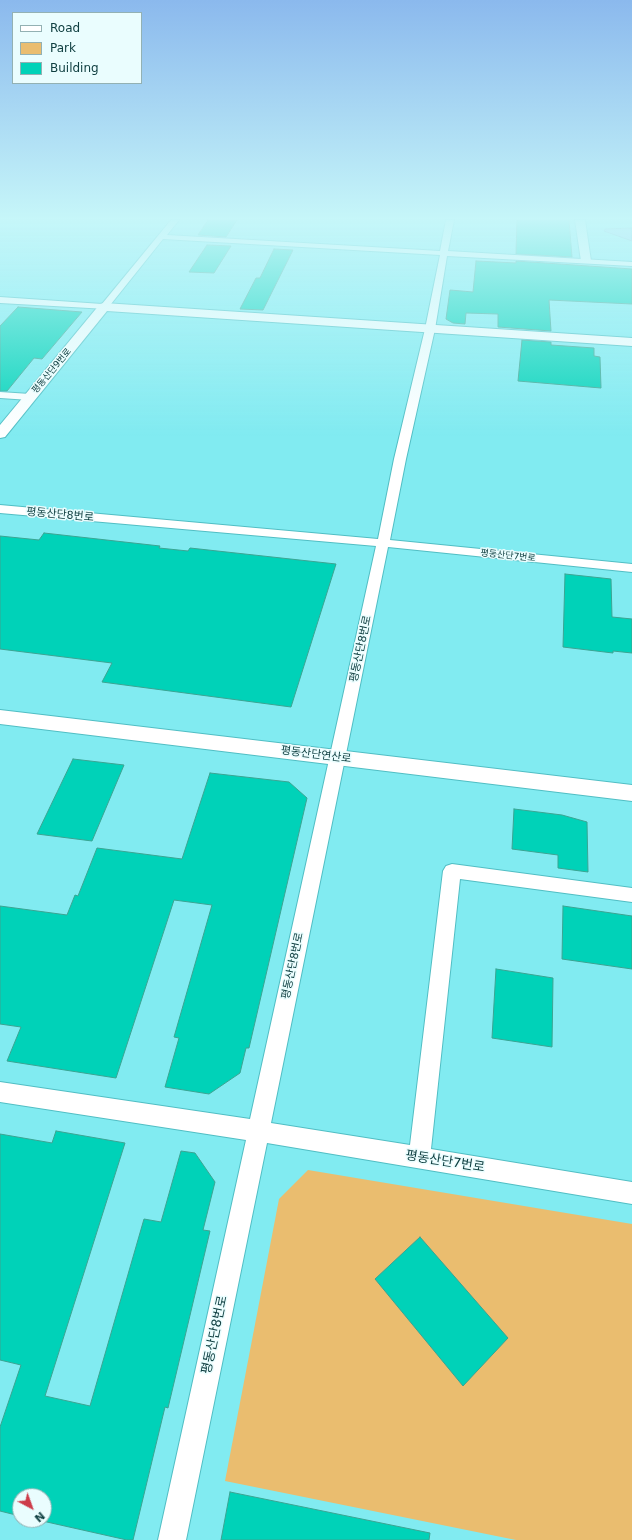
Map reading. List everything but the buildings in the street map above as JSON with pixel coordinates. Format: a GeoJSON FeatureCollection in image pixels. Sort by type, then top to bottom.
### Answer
{"type":"FeatureCollection","features":[{"type":"Feature","properties":{"kind":"street"},"geometry":{"type":"LineString","coordinates":[[104,307],[117,292]]}},
{"type":"Feature","properties":{"kind":"street"},"geometry":{"type":"LineString","coordinates":[[383,544],[437,292]]}},
{"type":"Feature","properties":{"kind":"street"},"geometry":{"type":"LineString","coordinates":[[0,300],[632,342]]}},
{"type":"Feature","properties":{"kind":"street","name":"평동산단9번로"},"geometry":{"type":"LineString","coordinates":[[0,434],[104,307]]}},
{"type":"Feature","properties":{"kind":"street"},"geometry":{"type":"LineString","coordinates":[[0,395],[30,397]]}},
{"type":"Feature","properties":{"kind":"street","name":"평동산단8번로"},"geometry":{"type":"LineString","coordinates":[[0,509],[383,544],[172,1540]]}},
{"type":"Feature","properties":{"kind":"street","name":"평동산단7번로"},"geometry":{"type":"LineString","coordinates":[[383,544],[632,568]]}},
{"type":"Feature","properties":{"kind":"street","name":"평동산단연산로"},"geometry":{"type":"LineString","coordinates":[[0,717],[632,793]]}},
{"type":"Feature","properties":{"kind":"street"},"geometry":{"type":"LineString","coordinates":[[419,1158],[452,871],[632,895]]}},
{"type":"Feature","properties":{"kind":"street"},"geometry":{"type":"LineString","coordinates":[[0,1092],[258,1131]]}},
{"type":"Feature","properties":{"kind":"street","name":"평동산단7번로"},"geometry":{"type":"LineString","coordinates":[[258,1131],[632,1193]]}},
{"type":"Feature","properties":{"kind":"green space"},"geometry":{"type":"Polygon","coordinates":[[[308,1170],[632,1224],[632,1540],[516,1540],[225,1481],[279,1199],[308,1170]]]}}]}
